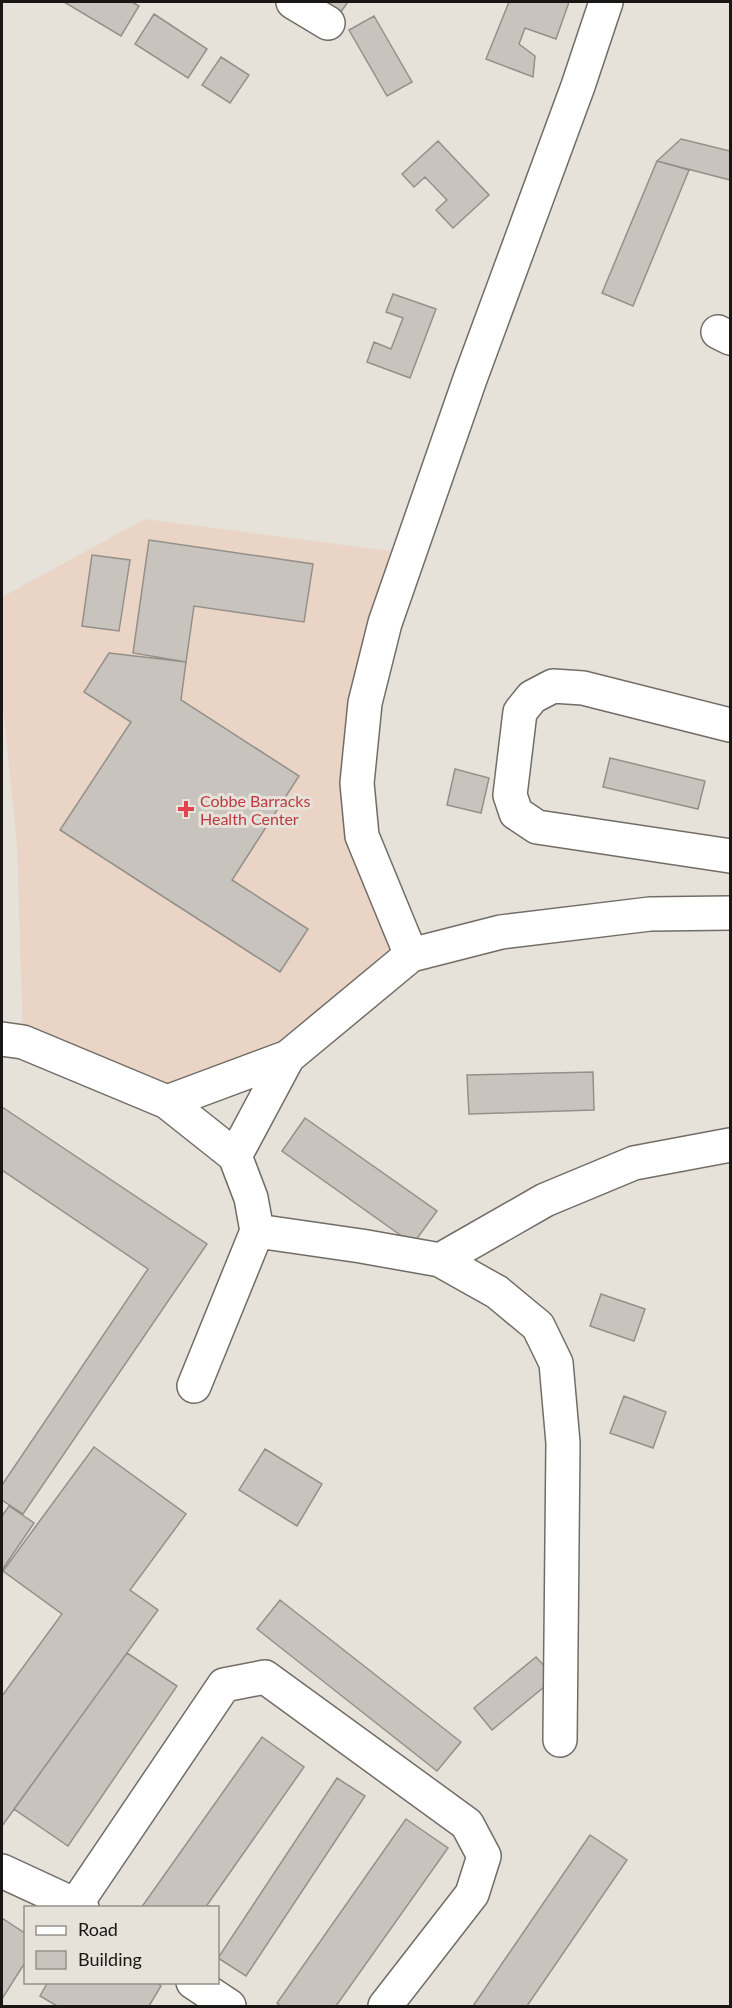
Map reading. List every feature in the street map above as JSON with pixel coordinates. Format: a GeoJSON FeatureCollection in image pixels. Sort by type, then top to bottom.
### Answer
{"type":"FeatureCollection","features":[{"type":"Feature","properties":{"kind":"street"},"geometry":{"type":"LineString","coordinates":[[293,2],[328,22]]}},
{"type":"Feature","properties":{"kind":"street"},"geometry":{"type":"LineString","coordinates":[[411,955],[362,836],[357,783],[365,703],[385,624],[606,2]]}},
{"type":"Feature","properties":{"kind":"street"},"geometry":{"type":"LineString","coordinates":[[730,725],[583,687],[553,686],[532,697],[520,712],[510,795],[516,813],[537,827],[730,856]]}},
{"type":"Feature","properties":{"kind":"street"},"geometry":{"type":"LineString","coordinates":[[167,1102],[288,1058],[411,955],[501,932],[650,914],[730,913]]}},
{"type":"Feature","properties":{"kind":"street"},"geometry":{"type":"LineString","coordinates":[[2,1039],[22,1042],[167,1102],[235,1156],[251,1198],[257,1231],[194,1386]]}},
{"type":"Feature","properties":{"kind":"street"},"geometry":{"type":"LineString","coordinates":[[235,1156],[288,1058]]}},
{"type":"Feature","properties":{"kind":"street"},"geometry":{"type":"LineString","coordinates":[[440,1260],[545,1200],[634,1163],[730,1145]]}},
{"type":"Feature","properties":{"kind":"street"},"geometry":{"type":"LineString","coordinates":[[257,1231],[440,1260],[496,1292],[538,1326],[556,1363],[563,1443],[560,1740]]}},
{"type":"Feature","properties":{"kind":"street"},"geometry":{"type":"LineString","coordinates":[[2,1871],[79,1906],[224,1685],[265,1677],[467,1824],[484,1856],[471,1894],[385,2007]]}},
{"type":"Feature","properties":{"kind":"street"},"geometry":{"type":"LineString","coordinates":[[194,1984],[229,2007]]}},
{"type":"Feature","properties":{"kind":"shaded area","name":"Cobbe Barracks Health Center"},"geometry":{"type":"Polygon","coordinates":[[[145,519],[390,551],[401,577],[357,783],[411,955],[288,1057],[167,1102],[23,1042],[17,845],[2,696],[2,597],[145,519]]]}},
{"type":"Feature","properties":{"kind":"building"},"geometry":{"type":"Polygon","coordinates":[[[64,2],[132,2],[139,6],[121,36],[64,2]]]}},
{"type":"Feature","properties":{"kind":"building"},"geometry":{"type":"Polygon","coordinates":[[[322,2],[348,2],[340,13],[322,2]]]}},
{"type":"Feature","properties":{"kind":"building"},"geometry":{"type":"Polygon","coordinates":[[[509,2],[569,2],[556,39],[525,28],[519,44],[535,56],[533,77],[486,59],[509,2]]]}},
{"type":"Feature","properties":{"kind":"building"},"geometry":{"type":"Polygon","coordinates":[[[154,14],[207,49],[188,78],[135,44],[154,14]]]}},
{"type":"Feature","properties":{"kind":"building"},"geometry":{"type":"Polygon","coordinates":[[[374,16],[412,82],[387,96],[349,30],[374,16]]]}},
{"type":"Feature","properties":{"kind":"building"},"geometry":{"type":"Polygon","coordinates":[[[221,57],[249,75],[230,103],[202,85],[221,57]]]}},
{"type":"Feature","properties":{"kind":"building"},"geometry":{"type":"Polygon","coordinates":[[[681,139],[730,151],[730,180],[657,161],[681,139]]]}},
{"type":"Feature","properties":{"kind":"building"},"geometry":{"type":"Polygon","coordinates":[[[438,141],[489,195],[453,228],[436,210],[447,200],[425,177],[414,187],[402,174],[438,141]]]}},
{"type":"Feature","properties":{"kind":"building"},"geometry":{"type":"Polygon","coordinates":[[[657,161],[689,170],[633,306],[602,293],[657,161]]]}},
{"type":"Feature","properties":{"kind":"building"},"geometry":{"type":"Polygon","coordinates":[[[393,294],[436,309],[410,378],[367,362],[374,342],[391,349],[403,318],[386,312],[393,294]]]}},
{"type":"Feature","properties":{"kind":"building"},"geometry":{"type":"Polygon","coordinates":[[[149,540],[313,564],[304,622],[194,606],[186,662],[133,653],[149,540]]]}},
{"type":"Feature","properties":{"kind":"building"},"geometry":{"type":"Polygon","coordinates":[[[92,555],[130,560],[119,631],[82,626],[92,555]]]}},
{"type":"Feature","properties":{"kind":"building"},"geometry":{"type":"Polygon","coordinates":[[[109,653],[186,662],[181,700],[299,776],[232,880],[308,929],[280,972],[60,830],[131,722],[84,692],[109,653]]]}},
{"type":"Feature","properties":{"kind":"building"},"geometry":{"type":"Polygon","coordinates":[[[610,758],[705,781],[698,809],[603,787],[610,758]]]}},
{"type":"Feature","properties":{"kind":"building"},"geometry":{"type":"Polygon","coordinates":[[[455,769],[489,778],[481,813],[447,805],[455,769]]]}},
{"type":"Feature","properties":{"kind":"building"},"geometry":{"type":"Polygon","coordinates":[[[593,1072],[594,1110],[469,1114],[467,1075],[593,1072]]]}},
{"type":"Feature","properties":{"kind":"building"},"geometry":{"type":"Polygon","coordinates":[[[2,1107],[207,1244],[23,1514],[2,1500],[2,1485],[148,1269],[2,1170],[2,1107]]]}},
{"type":"Feature","properties":{"kind":"building"},"geometry":{"type":"Polygon","coordinates":[[[305,1118],[437,1211],[413,1244],[282,1151],[305,1118]]]}},
{"type":"Feature","properties":{"kind":"building"},"geometry":{"type":"Polygon","coordinates":[[[601,1294],[645,1309],[634,1341],[590,1326],[601,1294]]]}},
{"type":"Feature","properties":{"kind":"building"},"geometry":{"type":"Polygon","coordinates":[[[624,1396],[666,1412],[653,1448],[610,1433],[624,1396]]]}},
{"type":"Feature","properties":{"kind":"building"},"geometry":{"type":"Polygon","coordinates":[[[94,1447],[186,1514],[130,1590],[158,1610],[2,1826],[2,1696],[62,1614],[3,1571],[94,1447]]]}},
{"type":"Feature","properties":{"kind":"building"},"geometry":{"type":"Polygon","coordinates":[[[265,1449],[322,1484],[297,1526],[239,1490],[265,1449]]]}},
{"type":"Feature","properties":{"kind":"building"},"geometry":{"type":"Polygon","coordinates":[[[9,1506],[34,1523],[2,1570],[2,1516],[9,1506]]]}},
{"type":"Feature","properties":{"kind":"building"},"geometry":{"type":"Polygon","coordinates":[[[280,1600],[461,1742],[437,1771],[257,1629],[280,1600]]]}},
{"type":"Feature","properties":{"kind":"building"},"geometry":{"type":"Polygon","coordinates":[[[127,1653],[177,1686],[68,1846],[14,1809],[127,1653]]]}},
{"type":"Feature","properties":{"kind":"building"},"geometry":{"type":"Polygon","coordinates":[[[536,1657],[555,1678],[492,1730],[474,1708],[536,1657]]]}},
{"type":"Feature","properties":{"kind":"building"},"geometry":{"type":"Polygon","coordinates":[[[262,1737],[304,1767],[206,1906],[142,1906],[262,1737]]]}},
{"type":"Feature","properties":{"kind":"building"},"geometry":{"type":"Polygon","coordinates":[[[337,1778],[365,1796],[246,1976],[219,1956],[337,1778]]]}},
{"type":"Feature","properties":{"kind":"building"},"geometry":{"type":"Polygon","coordinates":[[[406,1819],[448,1848],[336,2006],[281,2006],[277,2003],[406,1819]]]}},
{"type":"Feature","properties":{"kind":"building"},"geometry":{"type":"Polygon","coordinates":[[[590,1835],[627,1860],[527,2006],[473,2006],[590,1835]]]}},
{"type":"Feature","properties":{"kind":"building"},"geometry":{"type":"Polygon","coordinates":[[[2,1918],[24,1933],[24,1964],[2,1999],[2,1918]]]}},
{"type":"Feature","properties":{"kind":"building"},"geometry":{"type":"Polygon","coordinates":[[[47,1984],[158,1984],[161,1986],[149,2006],[57,2006],[40,1996],[47,1984]]]}},
{"type":"Feature","properties":{"kind":"place","name":"Cobbe Barracks Health Center"},"geometry":{"type":"Point","coordinates":[186,809]}}]}
